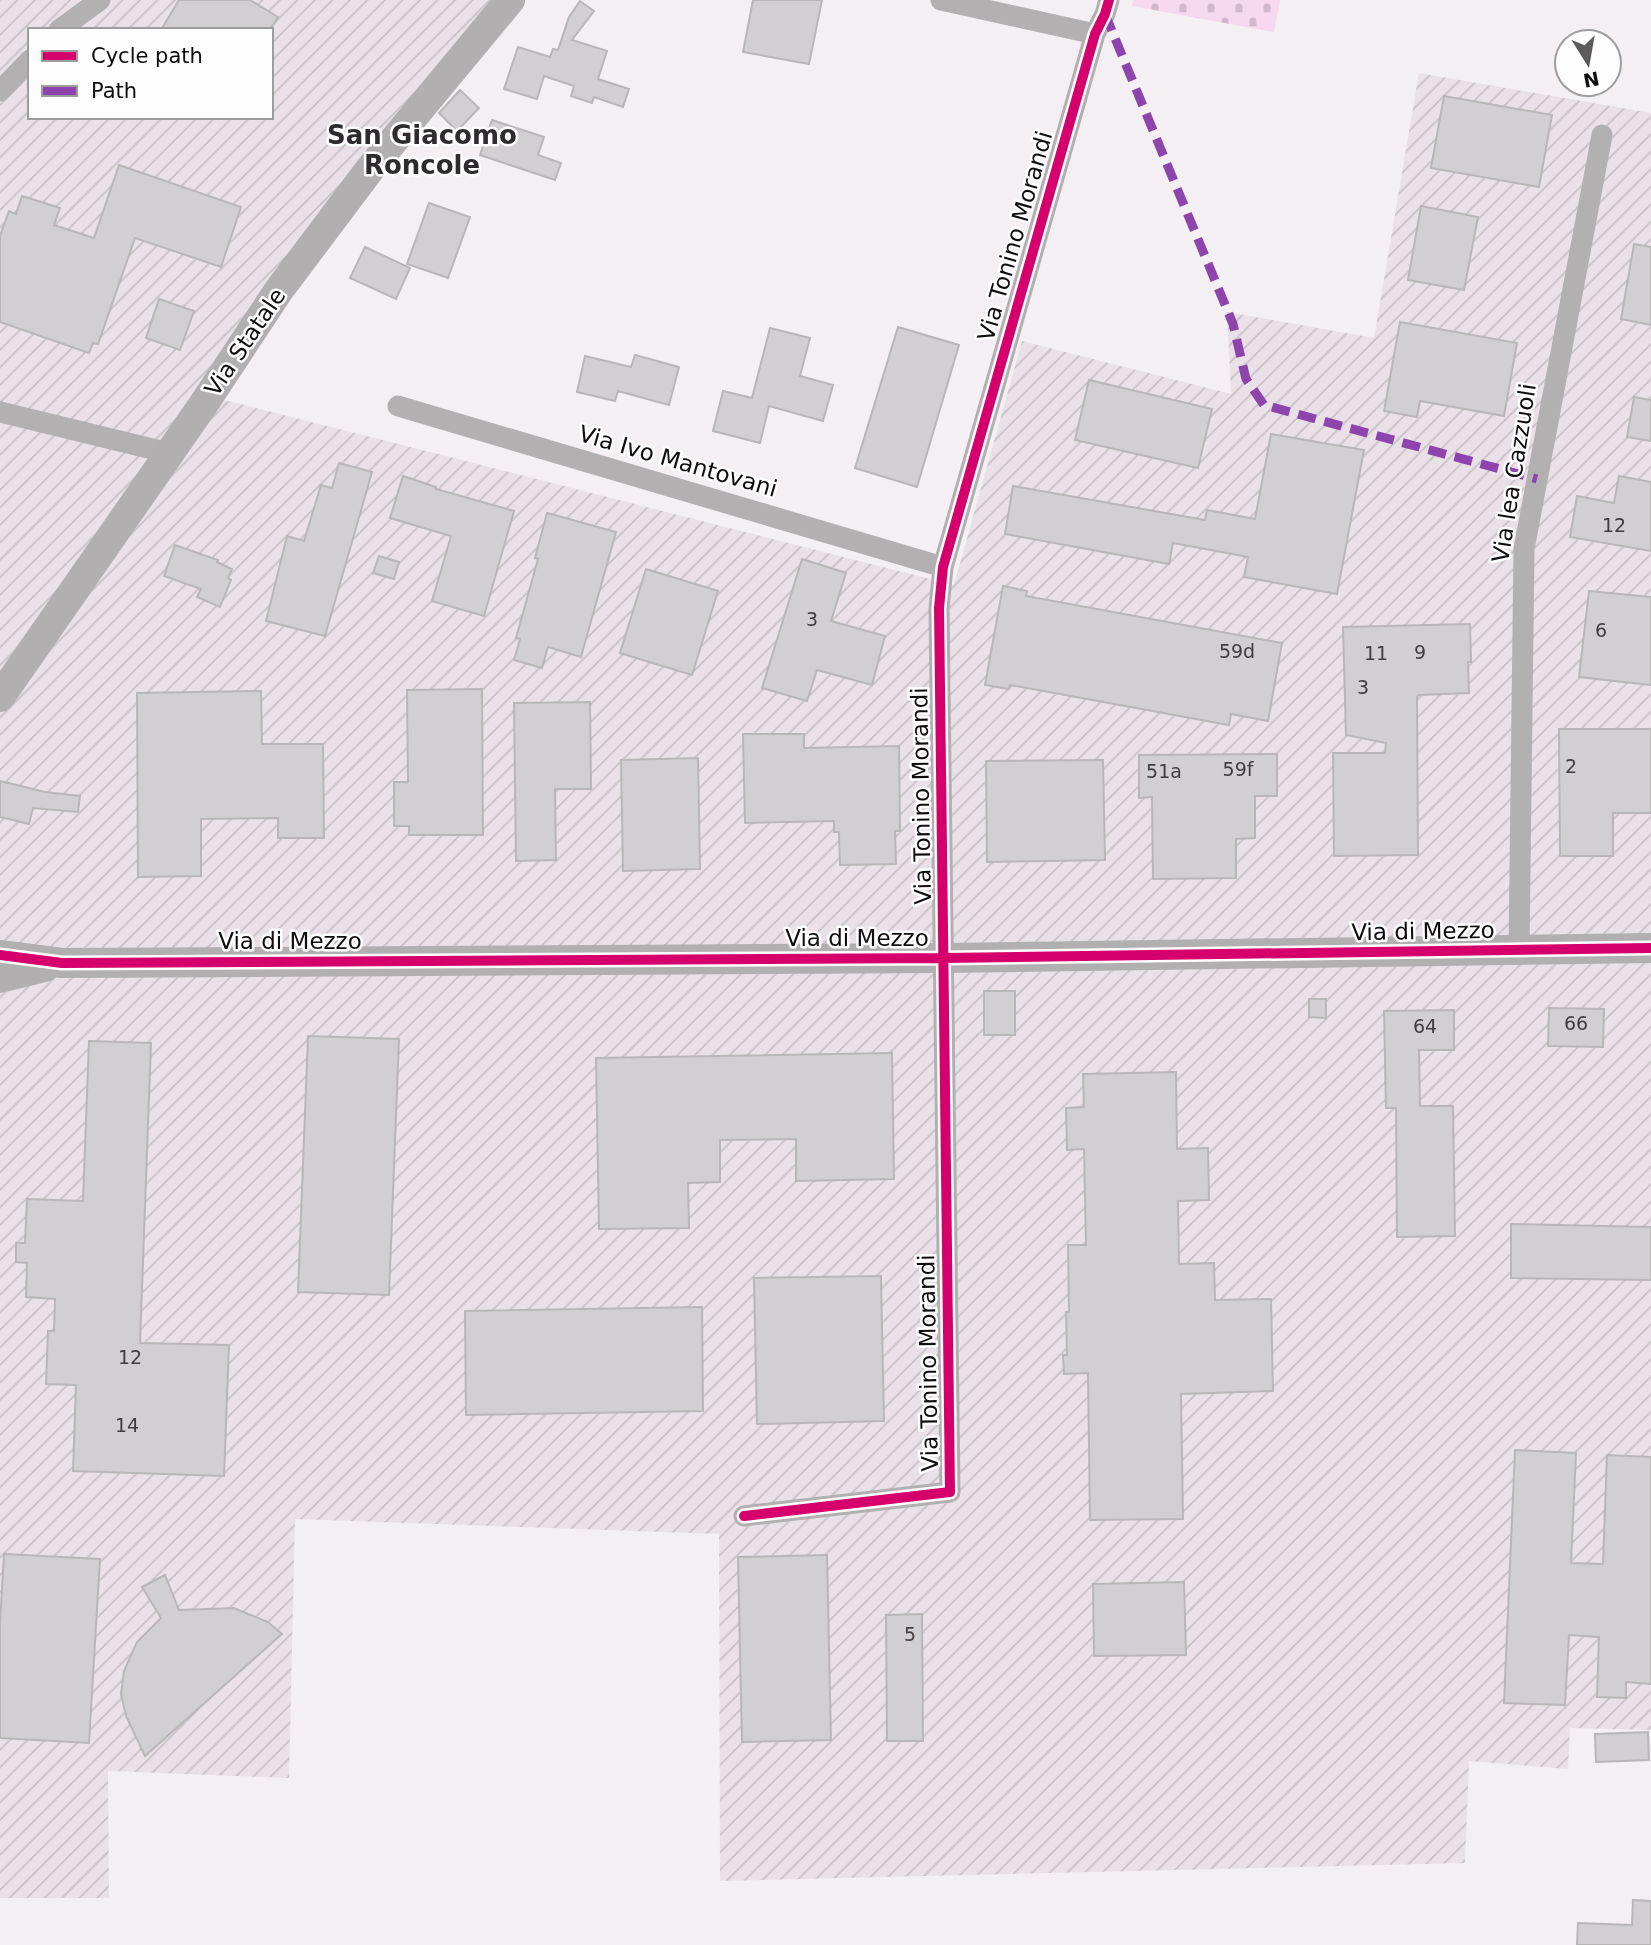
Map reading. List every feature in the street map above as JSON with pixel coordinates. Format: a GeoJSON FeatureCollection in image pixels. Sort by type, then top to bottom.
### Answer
{"type":"FeatureCollection","features":[{"type":"Feature","properties":{"kind":"street"},"geometry":{"type":"LineString","coordinates":[[62,28],[100,0]]}},
{"type":"Feature","properties":{"kind":"street","name":"Via Statale"},"geometry":{"type":"LineString","coordinates":[[0,697],[203,405],[279,290],[369,169],[510,0]]}},
{"type":"Feature","properties":{"kind":"street"},"geometry":{"type":"LineString","coordinates":[[941,0],[1095,34]]}},
{"type":"Feature","properties":{"kind":"street","name":"Via Tonino Morandi"},"geometry":{"type":"LineString","coordinates":[[744,1516],[950,1492],[939,608],[943,567],[1095,34],[1109,0]]}},
{"type":"Feature","properties":{"kind":"street"},"geometry":{"type":"LineString","coordinates":[[0,91],[28,62]]}},
{"type":"Feature","properties":{"kind":"street","name":"Via lea Cazzuoli"},"geometry":{"type":"LineString","coordinates":[[1519,950],[1524,549],[1602,135]]}},
{"type":"Feature","properties":{"kind":"street","name":"Via Ivo Mantovani"},"geometry":{"type":"LineString","coordinates":[[398,406],[943,567]]}},
{"type":"Feature","properties":{"kind":"street"},"geometry":{"type":"LineString","coordinates":[[0,412],[169,453]]}},
{"type":"Feature","properties":{"kind":"street","name":"Via di Mezzo"},"geometry":{"type":"LineString","coordinates":[[62,963],[944,958],[1651,948]]}},
{"type":"Feature","properties":{"kind":"street"},"geometry":{"type":"LineString","coordinates":[[0,955],[62,963]]}},
{"type":"Feature","properties":{"kind":"street"},"geometry":{"type":"LineString","coordinates":[[0,978],[62,963]]}},
{"type":"Feature","properties":{"kind":"shaded area"},"geometry":{"type":"Polygon","coordinates":[[[0,0],[506,0],[209,396],[954,585],[1022,341],[1231,394],[1227,312],[1374,338],[1419,73],[1651,113],[1651,1730],[1570,1728],[1568,1769],[1469,1761],[1465,1863],[720,1881],[719,1534],[295,1519],[289,1778],[108,1771],[109,1898],[0,1898],[0,0]]]}},
{"type":"Feature","properties":{"kind":"green space"},"geometry":{"type":"Polygon","coordinates":[[[1134,0],[1280,0],[1274,32],[1132,6],[1134,0]]]}},
{"type":"Feature","properties":{"kind":"building"},"geometry":{"type":"Polygon","coordinates":[[[179,0],[250,0],[278,17],[271,28],[162,28],[179,0]]]}},
{"type":"Feature","properties":{"kind":"building"},"geometry":{"type":"Polygon","coordinates":[[[753,0],[822,0],[809,64],[743,52],[753,0]]]}},
{"type":"Feature","properties":{"kind":"building"},"geometry":{"type":"Polygon","coordinates":[[[580,1],[594,11],[572,40],[607,51],[598,79],[629,89],[623,107],[594,97],[592,103],[571,96],[574,86],[544,76],[537,99],[504,89],[518,47],[550,57],[553,49],[558,50],[569,17],[580,1]]]}},
{"type":"Feature","properties":{"kind":"building"},"geometry":{"type":"Polygon","coordinates":[[[460,90],[479,108],[457,131],[439,113],[460,90]]]}},
{"type":"Feature","properties":{"kind":"building"},"geometry":{"type":"Polygon","coordinates":[[[1444,96],[1552,115],[1539,187],[1431,168],[1444,96]]]}},
{"type":"Feature","properties":{"kind":"building"},"geometry":{"type":"Polygon","coordinates":[[[492,120],[544,137],[538,155],[561,163],[555,180],[480,155],[492,120]]]}},
{"type":"Feature","properties":{"kind":"building"},"geometry":{"type":"Polygon","coordinates":[[[119,165],[241,207],[221,267],[135,238],[98,344],[93,343],[89,353],[0,322],[0,236],[9,211],[16,214],[22,196],[60,208],[54,225],[94,238],[119,165]]]}},
{"type":"Feature","properties":{"kind":"building"},"geometry":{"type":"Polygon","coordinates":[[[429,203],[470,217],[448,278],[407,264],[429,203]]]}},
{"type":"Feature","properties":{"kind":"building"},"geometry":{"type":"Polygon","coordinates":[[[1421,206],[1478,217],[1464,290],[1408,280],[1421,206]]]}},
{"type":"Feature","properties":{"kind":"building"},"geometry":{"type":"Polygon","coordinates":[[[1634,244],[1651,247],[1651,325],[1621,319],[1634,244]]]}},
{"type":"Feature","properties":{"kind":"building"},"geometry":{"type":"Polygon","coordinates":[[[365,247],[410,268],[396,299],[350,278],[365,247]]]}},
{"type":"Feature","properties":{"kind":"building"},"geometry":{"type":"Polygon","coordinates":[[[159,299],[194,311],[180,350],[146,338],[159,299]]]}},
{"type":"Feature","properties":{"kind":"building"},"geometry":{"type":"Polygon","coordinates":[[[1400,322],[1517,343],[1504,416],[1420,401],[1417,417],[1384,411],[1400,322]]]}},
{"type":"Feature","properties":{"kind":"building"},"geometry":{"type":"Polygon","coordinates":[[[898,327],[959,345],[917,487],[855,468],[898,327]]]}},
{"type":"Feature","properties":{"kind":"building"},"geometry":{"type":"Polygon","coordinates":[[[770,328],[810,338],[800,376],[833,385],[823,421],[769,406],[760,443],[713,431],[723,391],[752,398],[770,328]]]}},
{"type":"Feature","properties":{"kind":"building"},"geometry":{"type":"Polygon","coordinates":[[[635,355],[679,367],[669,405],[618,391],[615,401],[577,392],[585,356],[631,367],[635,355]]]}},
{"type":"Feature","properties":{"kind":"building"},"geometry":{"type":"Polygon","coordinates":[[[1089,380],[1212,409],[1198,468],[1075,440],[1089,380]]]}},
{"type":"Feature","properties":{"kind":"building"},"geometry":{"type":"Polygon","coordinates":[[[1634,397],[1651,400],[1651,441],[1627,437],[1634,397]]]}},
{"type":"Feature","properties":{"kind":"building"},"geometry":{"type":"Polygon","coordinates":[[[1271,434],[1364,450],[1337,594],[1244,577],[1248,557],[1173,543],[1169,564],[1005,534],[1013,486],[1205,520],[1207,510],[1255,519],[1271,434]]]}},
{"type":"Feature","properties":{"kind":"building"},"geometry":{"type":"Polygon","coordinates":[[[339,463],[372,472],[325,636],[266,621],[287,536],[304,541],[321,485],[332,488],[339,463]]]}},
{"type":"Feature","properties":{"kind":"building"},"geometry":{"type":"Polygon","coordinates":[[[403,476],[436,489],[514,511],[484,616],[432,601],[451,536],[390,518],[403,476]]]}},
{"type":"Feature","properties":{"kind":"building"},"geometry":{"type":"Polygon","coordinates":[[[1619,476],[1651,482],[1651,551],[1570,537],[1577,496],[1614,503],[1619,476]]]}},
{"type":"Feature","properties":{"kind":"building"},"geometry":{"type":"Polygon","coordinates":[[[547,513],[616,532],[581,657],[548,647],[542,668],[514,660],[520,639],[516,638],[538,559],[535,558],[547,513]]]}},
{"type":"Feature","properties":{"kind":"building"},"geometry":{"type":"Polygon","coordinates":[[[175,545],[218,560],[217,562],[232,569],[228,578],[231,580],[220,607],[197,597],[201,589],[164,576],[175,545]]]}},
{"type":"Feature","properties":{"kind":"building"},"geometry":{"type":"Polygon","coordinates":[[[379,556],[399,562],[394,579],[373,573],[379,556]]]}},
{"type":"Feature","properties":{"kind":"building"},"geometry":{"type":"Polygon","coordinates":[[[802,559],[846,573],[831,621],[885,636],[872,685],[817,670],[807,701],[762,688],[802,559]]]}},
{"type":"Feature","properties":{"kind":"building"},"geometry":{"type":"Polygon","coordinates":[[[646,569],[718,591],[692,675],[620,653],[646,569]]]}},
{"type":"Feature","properties":{"kind":"building"},"geometry":{"type":"Polygon","coordinates":[[[1003,586],[1027,591],[1026,596],[1282,643],[1268,721],[1231,714],[1229,725],[1010,685],[1009,689],[985,685],[1003,586]]]}},
{"type":"Feature","properties":{"kind":"building"},"geometry":{"type":"Polygon","coordinates":[[[1589,591],[1651,597],[1651,685],[1579,677],[1589,591]]]}},
{"type":"Feature","properties":{"kind":"building"},"geometry":{"type":"Polygon","coordinates":[[[1470,624],[1469,693],[1417,697],[1418,855],[1334,856],[1333,753],[1385,753],[1386,743],[1346,735],[1343,627],[1470,624]]]}},
{"type":"Feature","properties":{"kind":"building"},"geometry":{"type":"Polygon","coordinates":[[[482,689],[483,835],[409,835],[409,826],[394,826],[394,782],[408,782],[407,690],[482,689]]]}},
{"type":"Feature","properties":{"kind":"building"},"geometry":{"type":"Polygon","coordinates":[[[261,691],[262,744],[323,744],[324,838],[278,838],[278,818],[201,819],[201,876],[138,877],[137,693],[261,691]]]}},
{"type":"Feature","properties":{"kind":"building"},"geometry":{"type":"Polygon","coordinates":[[[590,702],[591,789],[555,789],[556,860],[516,861],[514,703],[590,702]]]}},
{"type":"Feature","properties":{"kind":"building"},"geometry":{"type":"Polygon","coordinates":[[[1559,729],[1651,729],[1651,813],[1613,813],[1613,856],[1560,856],[1559,729]]]}},
{"type":"Feature","properties":{"kind":"building"},"geometry":{"type":"Polygon","coordinates":[[[743,734],[804,734],[804,748],[899,746],[900,831],[895,831],[896,864],[840,865],[839,832],[834,832],[834,821],[745,823],[743,734]]]}},
{"type":"Feature","properties":{"kind":"building"},"geometry":{"type":"Polygon","coordinates":[[[1277,754],[1277,796],[1255,796],[1255,838],[1236,839],[1236,878],[1153,879],[1152,797],[1139,798],[1139,755],[1277,754]]]}},
{"type":"Feature","properties":{"kind":"building"},"geometry":{"type":"Polygon","coordinates":[[[698,758],[700,869],[623,871],[621,760],[698,758]]]}},
{"type":"Feature","properties":{"kind":"building"},"geometry":{"type":"Polygon","coordinates":[[[1103,760],[1105,860],[987,862],[986,761],[1103,760]]]}},
{"type":"Feature","properties":{"kind":"building"},"geometry":{"type":"Polygon","coordinates":[[[0,781],[45,792],[80,796],[78,812],[33,808],[29,824],[0,817],[0,781]]]}},
{"type":"Feature","properties":{"kind":"building"},"geometry":{"type":"Polygon","coordinates":[[[984,991],[1015,991],[1015,1035],[984,1035],[984,991]]]}},
{"type":"Feature","properties":{"kind":"building"},"geometry":{"type":"Polygon","coordinates":[[[1309,999],[1326,999],[1326,1018],[1309,1017],[1309,999]]]}},
{"type":"Feature","properties":{"kind":"building"},"geometry":{"type":"Polygon","coordinates":[[[1549,1008],[1604,1009],[1603,1047],[1548,1046],[1549,1008]]]}},
{"type":"Feature","properties":{"kind":"building"},"geometry":{"type":"Polygon","coordinates":[[[1454,1010],[1454,1050],[1419,1050],[1420,1106],[1453,1106],[1455,1236],[1397,1237],[1396,1108],[1386,1108],[1384,1011],[1454,1010]]]}},
{"type":"Feature","properties":{"kind":"building"},"geometry":{"type":"Polygon","coordinates":[[[308,1036],[399,1039],[389,1295],[298,1292],[308,1036]]]}},
{"type":"Feature","properties":{"kind":"building"},"geometry":{"type":"Polygon","coordinates":[[[89,1041],[151,1043],[140,1343],[229,1345],[224,1476],[73,1471],[76,1385],[46,1384],[48,1331],[54,1331],[55,1299],[26,1297],[27,1263],[16,1262],[16,1243],[25,1243],[27,1199],[83,1201],[89,1041]]]}},
{"type":"Feature","properties":{"kind":"building"},"geometry":{"type":"Polygon","coordinates":[[[892,1053],[894,1179],[796,1181],[796,1139],[720,1140],[720,1182],[688,1183],[689,1228],[599,1229],[596,1058],[892,1053]]]}},
{"type":"Feature","properties":{"kind":"building"},"geometry":{"type":"Polygon","coordinates":[[[1176,1072],[1177,1149],[1208,1148],[1209,1200],[1178,1201],[1179,1264],[1214,1263],[1215,1300],[1271,1299],[1273,1391],[1181,1394],[1183,1519],[1090,1520],[1088,1373],[1064,1374],[1063,1355],[1067,1355],[1066,1312],[1069,1312],[1068,1245],[1086,1245],[1084,1149],[1067,1150],[1066,1108],[1084,1107],[1083,1074],[1176,1072]]]}},
{"type":"Feature","properties":{"kind":"building"},"geometry":{"type":"Polygon","coordinates":[[[1511,1224],[1651,1227],[1651,1280],[1511,1278],[1511,1224]]]}},
{"type":"Feature","properties":{"kind":"building"},"geometry":{"type":"Polygon","coordinates":[[[881,1276],[884,1421],[757,1424],[754,1278],[881,1276]]]}},
{"type":"Feature","properties":{"kind":"building"},"geometry":{"type":"Polygon","coordinates":[[[702,1307],[703,1411],[466,1415],[465,1311],[702,1307]]]}},
{"type":"Feature","properties":{"kind":"building"},"geometry":{"type":"Polygon","coordinates":[[[1515,1450],[1576,1453],[1571,1563],[1603,1564],[1607,1455],[1651,1457],[1651,1684],[1626,1682],[1626,1698],[1597,1697],[1599,1637],[1569,1635],[1565,1705],[1504,1703],[1515,1450]]]}},
{"type":"Feature","properties":{"kind":"building"},"geometry":{"type":"Polygon","coordinates":[[[4,1554],[100,1559],[89,1743],[0,1738],[0,1623],[4,1554]]]}},
{"type":"Feature","properties":{"kind":"building"},"geometry":{"type":"Polygon","coordinates":[[[827,1555],[831,1740],[742,1742],[738,1557],[827,1555]]]}},
{"type":"Feature","properties":{"kind":"building"},"geometry":{"type":"Polygon","coordinates":[[[165,1575],[179,1610],[234,1608],[268,1622],[282,1634],[145,1756],[126,1716],[121,1694],[124,1671],[137,1642],[161,1618],[142,1587],[165,1575]]]}},
{"type":"Feature","properties":{"kind":"building"},"geometry":{"type":"Polygon","coordinates":[[[1184,1582],[1186,1655],[1094,1656],[1093,1584],[1184,1582]]]}},
{"type":"Feature","properties":{"kind":"building"},"geometry":{"type":"Polygon","coordinates":[[[922,1614],[923,1741],[887,1741],[886,1615],[922,1614]]]}},
{"type":"Feature","properties":{"kind":"building"},"geometry":{"type":"Polygon","coordinates":[[[1648,1732],[1649,1760],[1596,1762],[1595,1734],[1648,1732]]]}},
{"type":"Feature","properties":{"kind":"building"},"geometry":{"type":"Polygon","coordinates":[[[1633,1900],[1651,1901],[1651,1945],[1577,1945],[1578,1923],[1632,1925],[1633,1900]]]}},
{"type":"Feature","properties":{"kind":"marked path"},"geometry":{"type":"LineString","coordinates":[[1105,14],[1233,324],[1246,379],[1264,405],[1537,479]]}},
{"type":"Feature","properties":{"kind":"cycle path"},"geometry":{"type":"LineString","coordinates":[[744,1516],[950,1492],[939,608],[943,567],[1095,34],[1109,0]]}},
{"type":"Feature","properties":{"kind":"cycle path"},"geometry":{"type":"LineString","coordinates":[[0,955],[62,963],[944,958],[1651,948]]}},
{"type":"Feature","properties":{"kind":"district","name":"San Giacomo Roncole"},"geometry":{"type":"Point","coordinates":[422,150]}}]}
